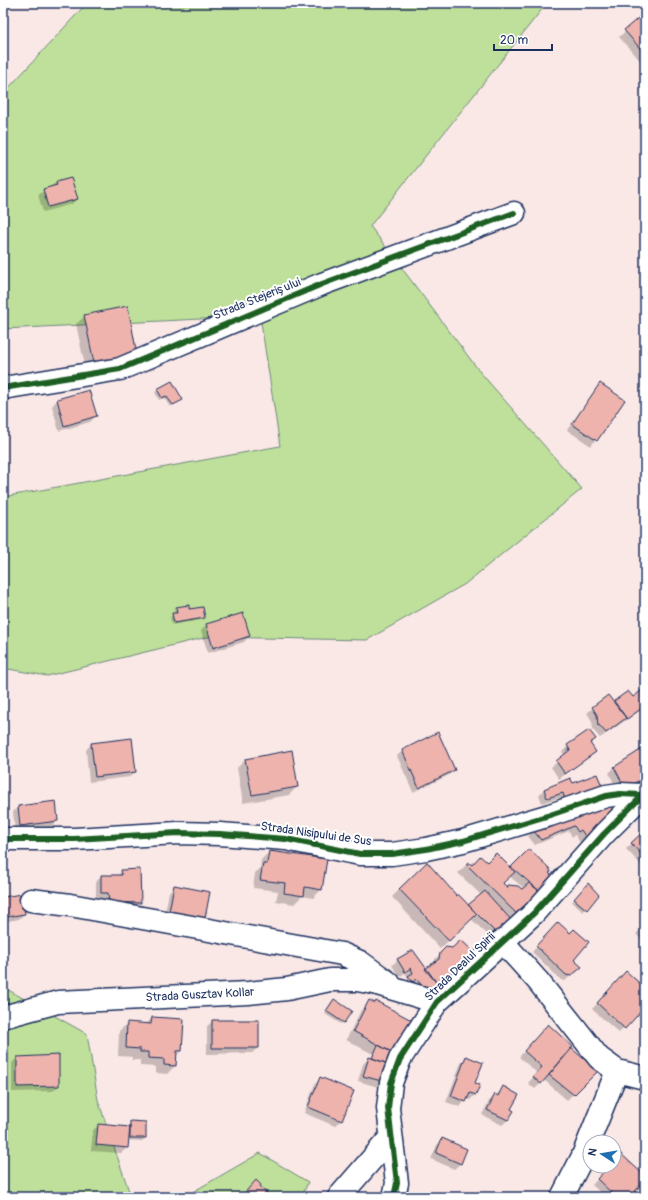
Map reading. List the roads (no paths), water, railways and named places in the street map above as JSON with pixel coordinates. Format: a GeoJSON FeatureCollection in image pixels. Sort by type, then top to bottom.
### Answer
{"type":"FeatureCollection","features":[{"type":"Feature","properties":{"kind":"street","name":"Strada Stejerișului"},"geometry":{"type":"LineString","coordinates":[[3,388],[120,369],[322,284],[514,213]]}},
{"type":"Feature","properties":{"kind":"street","name":"Strada Nisipului de Sus"},"geometry":{"type":"LineString","coordinates":[[3,839],[74,839],[178,833],[220,834],[286,839],[360,854],[392,854],[426,849],[463,841],[550,815],[606,796],[620,794],[644,794]]}},
{"type":"Feature","properties":{"kind":"street","name":"Strada Dealul Spirii"},"geometry":{"type":"LineString","coordinates":[[394,1197],[397,1183],[388,1108],[391,1083],[400,1059],[437,1002],[534,913],[604,834],[644,794]]}},
{"type":"Feature","properties":{"kind":"street","name":"Strada Gusztav Kollar"},"geometry":{"type":"LineString","coordinates":[[31,900],[70,905],[342,954],[360,962],[398,990]]}},
{"type":"Feature","properties":{"kind":"street"},"geometry":{"type":"LineString","coordinates":[[502,941],[538,981],[600,1058],[618,1071],[645,1078]]}},
{"type":"Feature","properties":{"kind":"street","name":"Strada Gusztav Kollar"},"geometry":{"type":"LineString","coordinates":[[3,1017],[58,1002],[248,993],[287,989],[330,980],[357,980],[398,990],[437,1002]]}},
{"type":"Feature","properties":{"kind":"street"},"geometry":{"type":"LineString","coordinates":[[562,1197],[582,1158],[618,1071]]}},
{"type":"Feature","properties":{"kind":"street"},"geometry":{"type":"LineString","coordinates":[[339,1197],[391,1137]]}}]}
